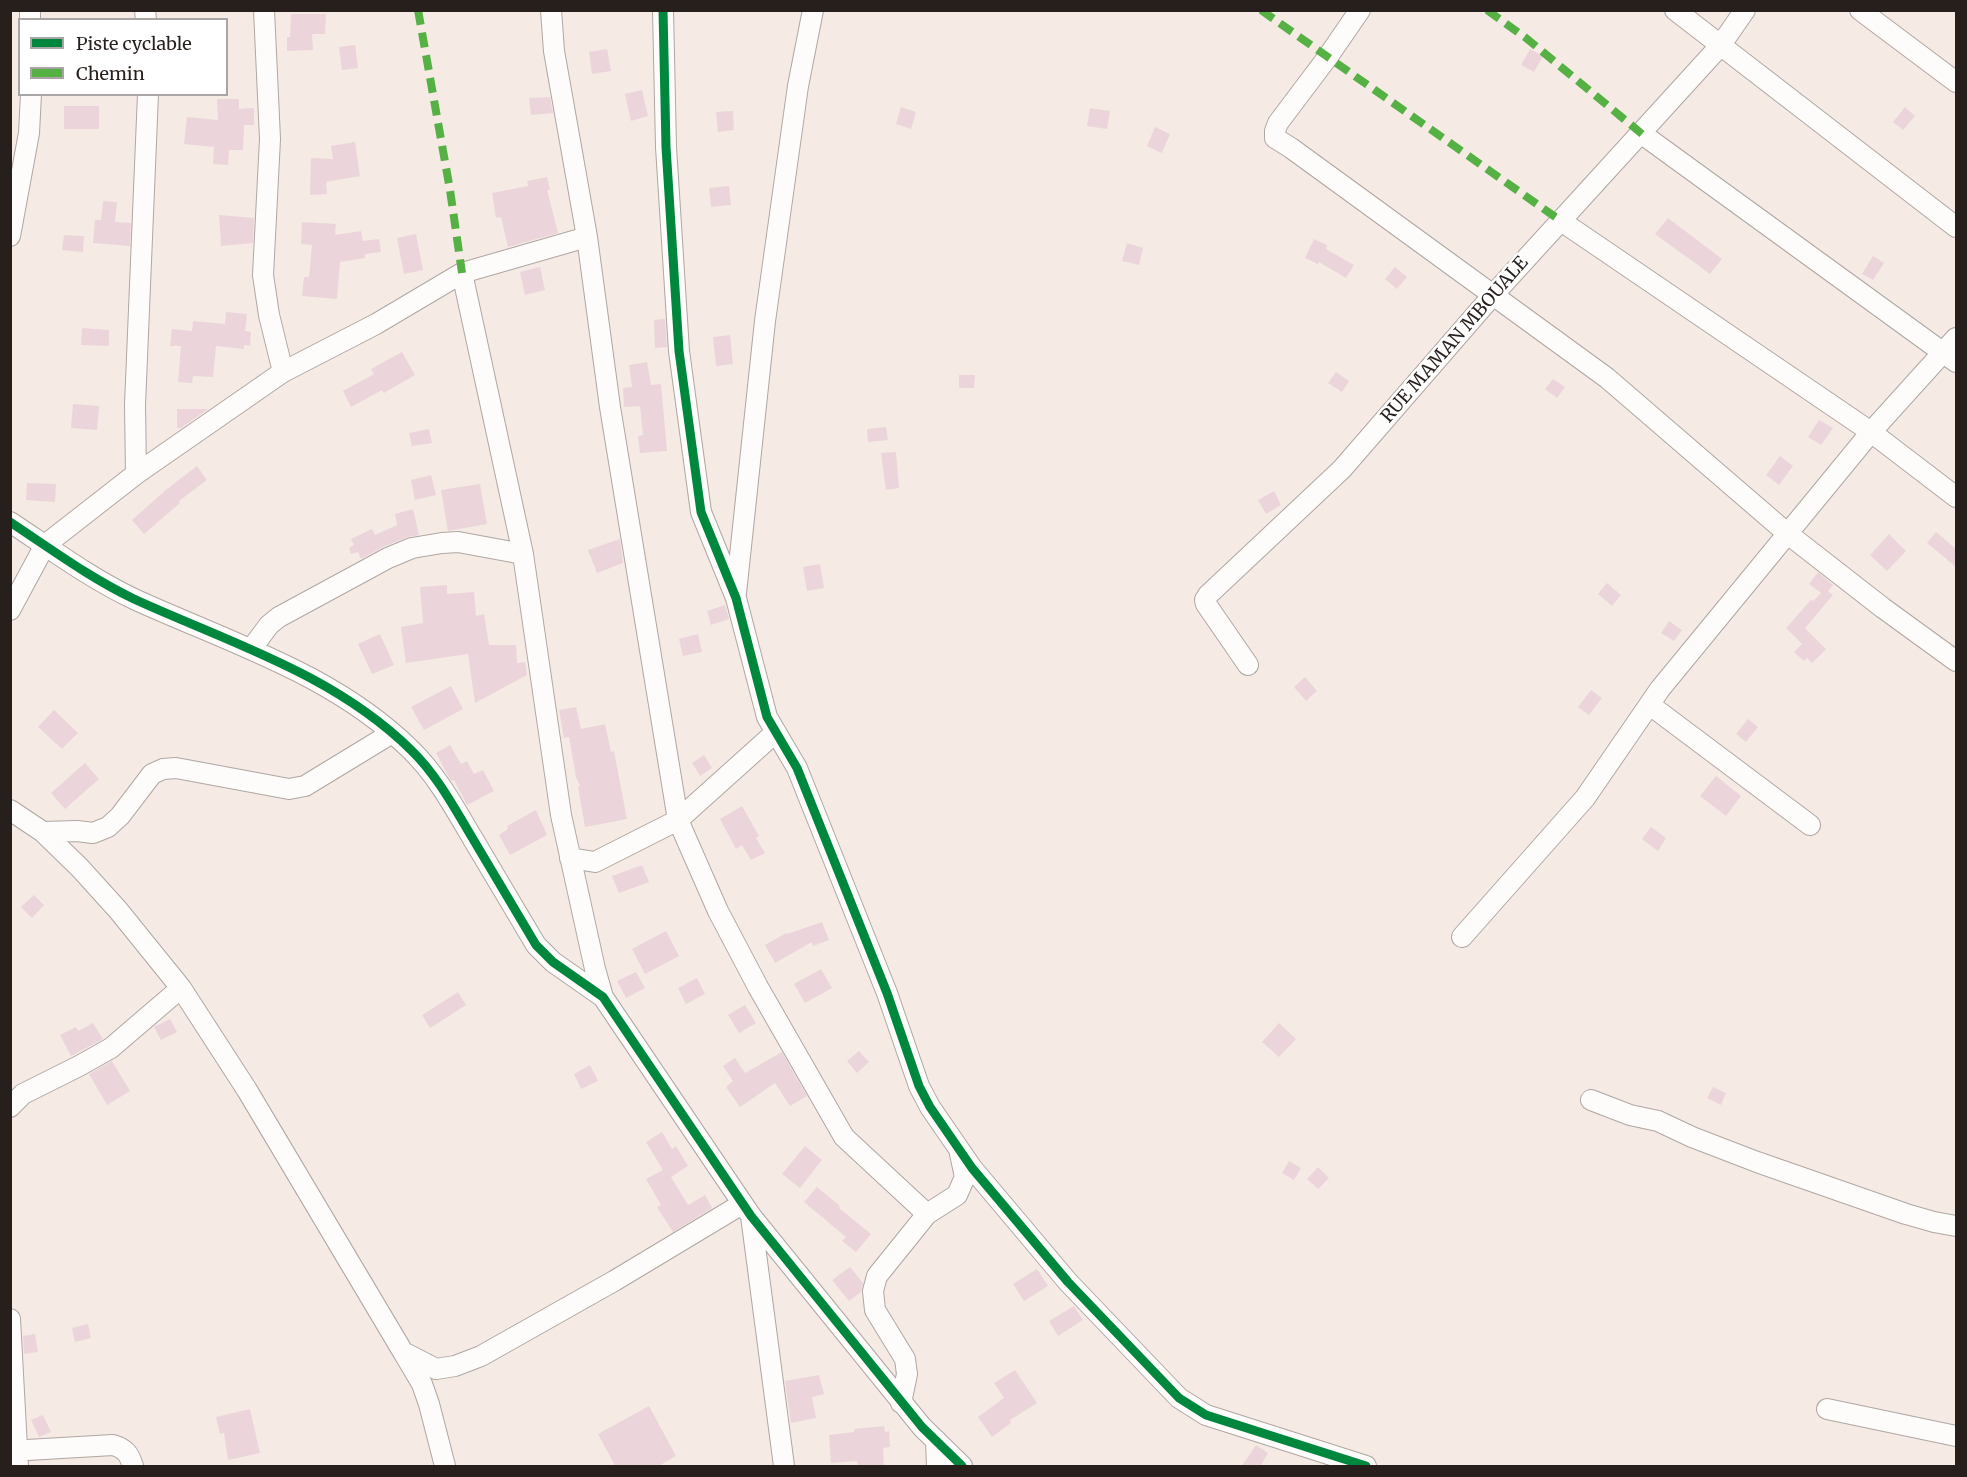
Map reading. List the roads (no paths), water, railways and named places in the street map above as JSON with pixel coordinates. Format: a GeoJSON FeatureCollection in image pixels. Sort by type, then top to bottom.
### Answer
{"type":"FeatureCollection","features":[{"type":"Feature","properties":{"kind":"street"},"geometry":{"type":"LineString","coordinates":[[264,10],[270,139],[263,275],[269,315],[283,372]]}},
{"type":"Feature","properties":{"kind":"street"},"geometry":{"type":"LineString","coordinates":[[550,10],[554,51],[587,237],[610,406],[678,820],[723,921],[844,1137],[927,1214]]}},
{"type":"Feature","properties":{"kind":"street"},"geometry":{"type":"LineString","coordinates":[[663,10],[666,147],[682,374],[701,512],[736,598],[767,717],[797,768],[887,993],[919,1086],[930,1107],[972,1168],[1068,1282],[1179,1398],[1206,1415],[1364,1466]]}},
{"type":"Feature","properties":{"kind":"street"},"geometry":{"type":"LineString","coordinates":[[736,598],[767,309],[798,86],[813,10]]}},
{"type":"Feature","properties":{"kind":"street"},"geometry":{"type":"LineString","coordinates":[[1360,10],[1278,123],[1275,138],[1607,378],[1788,534],[1956,662]]}},
{"type":"Feature","properties":{"kind":"street"},"geometry":{"type":"LineString","coordinates":[[1675,10],[1956,227]]}},
{"type":"Feature","properties":{"kind":"street","name":"RUE MAMAN MBOUALE"},"geometry":{"type":"LineString","coordinates":[[1248,665],[1206,604],[1205,600],[1208,595],[1342,469],[1493,295],[1720,46],[1745,10]]}},
{"type":"Feature","properties":{"kind":"street"},"geometry":{"type":"LineString","coordinates":[[1860,10],[1956,81]]}},
{"type":"Feature","properties":{"kind":"street"},"geometry":{"type":"LineString","coordinates":[[10,236],[29,133],[31,96]]}},
{"type":"Feature","properties":{"kind":"street"},"geometry":{"type":"LineString","coordinates":[[136,474],[135,405],[148,96]]}},
{"type":"Feature","properties":{"kind":"street"},"geometry":{"type":"LineString","coordinates":[[1462,937],[1585,798],[1660,689],[1871,432],[1952,351],[1641,134]]}},
{"type":"Feature","properties":{"kind":"street"},"geometry":{"type":"LineString","coordinates":[[1561,221],[1871,432],[1956,497]]}},
{"type":"Feature","properties":{"kind":"street"},"geometry":{"type":"LineString","coordinates":[[10,610],[45,545],[136,474],[283,372],[376,324],[462,273],[587,237]]}},
{"type":"Feature","properties":{"kind":"street"},"geometry":{"type":"LineString","coordinates":[[462,273],[523,554],[561,815],[603,997],[747,1210],[922,1427],[962,1467]]}},
{"type":"Feature","properties":{"kind":"street"},"geometry":{"type":"LineString","coordinates":[[10,522],[65,560],[134,599],[252,648],[351,701],[376,718],[412,751],[442,789],[536,945],[553,962],[603,997]]}},
{"type":"Feature","properties":{"kind":"street"},"geometry":{"type":"LineString","coordinates":[[252,648],[279,617],[388,558],[412,548],[458,542],[523,554]]}},
{"type":"Feature","properties":{"kind":"street"},"geometry":{"type":"LineString","coordinates":[[1650,705],[1810,825]]}},
{"type":"Feature","properties":{"kind":"street"},"geometry":{"type":"LineString","coordinates":[[570,858],[595,862],[678,820],[776,732]]}},
{"type":"Feature","properties":{"kind":"street"},"geometry":{"type":"LineString","coordinates":[[43,832],[93,833],[108,827],[120,816],[152,774],[163,769],[176,768],[289,789],[305,786],[392,733]]}},
{"type":"Feature","properties":{"kind":"street"},"geometry":{"type":"LineString","coordinates":[[10,810],[43,832],[80,868],[118,910],[181,988],[247,1090],[422,1384],[445,1467]]}},
{"type":"Feature","properties":{"kind":"street"},"geometry":{"type":"LineString","coordinates":[[10,1107],[23,1094],[111,1048],[181,988]]}},
{"type":"Feature","properties":{"kind":"street"},"geometry":{"type":"LineString","coordinates":[[1591,1100],[1630,1115],[1658,1121],[1746,1158],[1906,1214],[1956,1226]]}},
{"type":"Feature","properties":{"kind":"street"},"geometry":{"type":"LineString","coordinates":[[902,1403],[907,1374],[905,1359],[875,1310],[873,1291],[876,1276],[927,1214],[957,1196],[965,1177],[958,1149]]}},
{"type":"Feature","properties":{"kind":"street"},"geometry":{"type":"LineString","coordinates":[[403,1352],[436,1369],[455,1366],[481,1356],[747,1210]]}},
{"type":"Feature","properties":{"kind":"street"},"geometry":{"type":"LineString","coordinates":[[747,1210],[784,1467]]}},
{"type":"Feature","properties":{"kind":"street"},"geometry":{"type":"LineString","coordinates":[[10,1319],[15,1457],[114,1445],[124,1448],[130,1456],[133,1467]]}},
{"type":"Feature","properties":{"kind":"street"},"geometry":{"type":"LineString","coordinates":[[1827,1409],[1956,1436]]}},
{"type":"Feature","properties":{"kind":"street"},"geometry":{"type":"LineString","coordinates":[[936,1440],[937,1467]]}}]}
